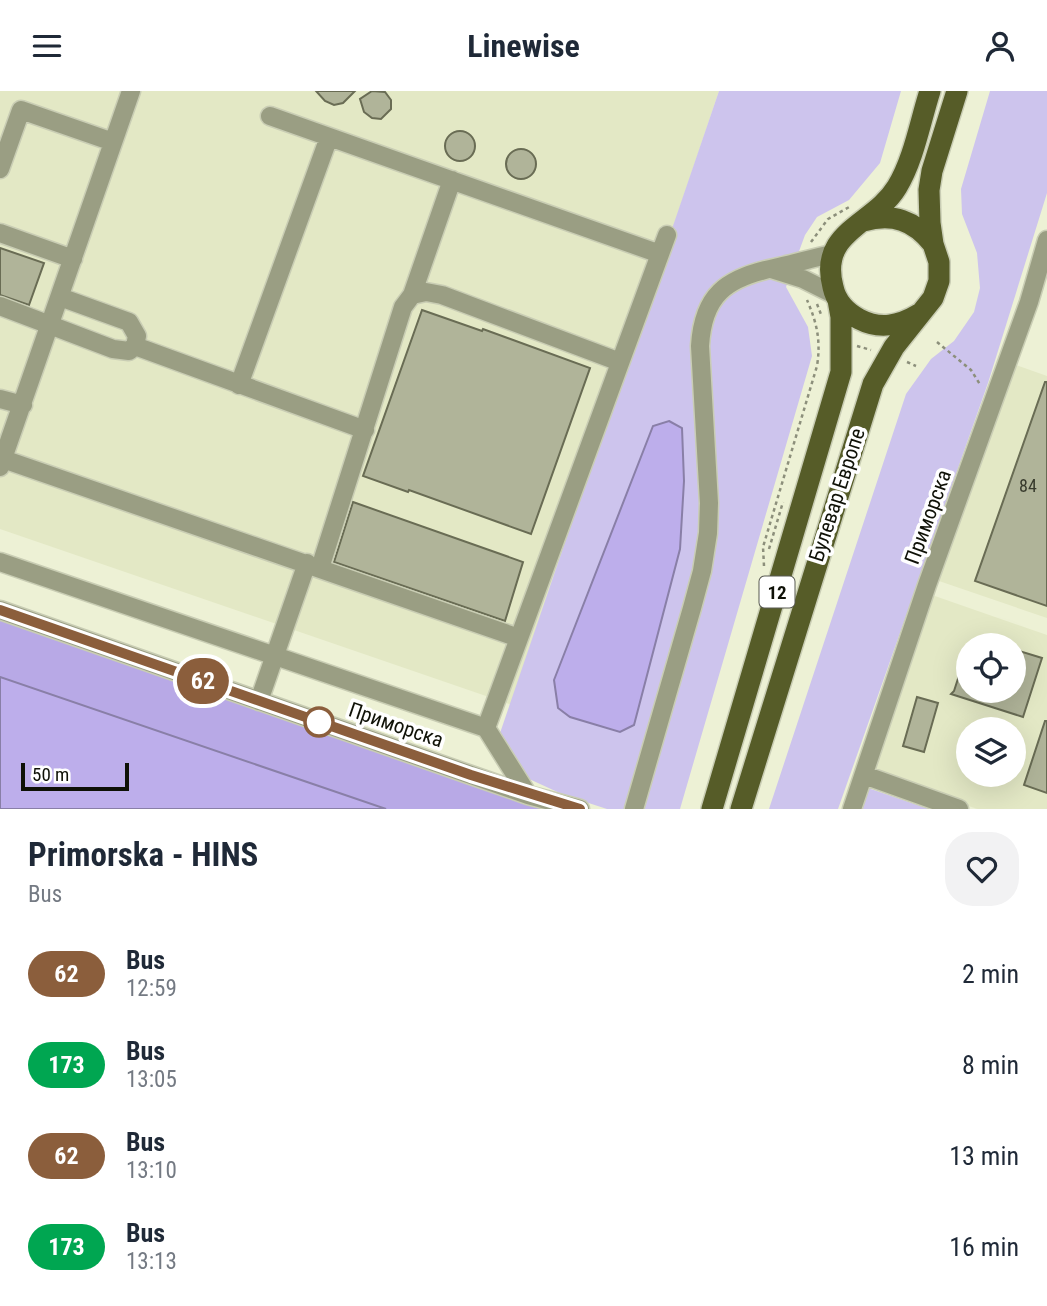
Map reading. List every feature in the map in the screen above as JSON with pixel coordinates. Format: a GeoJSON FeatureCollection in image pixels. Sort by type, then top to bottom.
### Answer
{"type":"FeatureCollection","features":[{"type":"Feature","properties":{"kind":"main road"},"geometry":{"type":"LineString","coordinates":[[832,254],[859,213],[892,196],[901,180],[930,91]]}},
{"type":"Feature","properties":{"kind":"main road","name":"Булевар Европе"},"geometry":{"type":"LineString","coordinates":[[741,809],[873,384],[894,347],[933,298],[939,281],[929,190],[932,171],[957,91]]}},
{"type":"Feature","properties":{"kind":"main road"},"geometry":{"type":"LineString","coordinates":[[859,213],[902,220],[923,232],[933,244]]}},
{"type":"Feature","properties":{"kind":"main road","name":"Булевар Европе"},"geometry":{"type":"LineString","coordinates":[[712,809],[841,372],[842,331],[831,280],[832,254]]}},
{"type":"Feature","properties":{"kind":"main road"},"geometry":{"type":"LineString","coordinates":[[836,298],[850,314],[877,325],[905,323],[921,313]]}},
{"type":"Feature","properties":{"kind":"street"},"geometry":{"type":"LineString","coordinates":[[131,91],[1,463],[313,565],[519,638]]}},
{"type":"Feature","properties":{"kind":"street"},"geometry":{"type":"LineString","coordinates":[[0,169],[21,110],[113,142]]}},
{"type":"Feature","properties":{"kind":"street"},"geometry":{"type":"LineString","coordinates":[[270,116],[660,254]]}},
{"type":"Feature","properties":{"kind":"street"},"geometry":{"type":"LineString","coordinates":[[239,385],[329,137]]}},
{"type":"Feature","properties":{"kind":"street"},"geometry":{"type":"LineString","coordinates":[[259,701],[365,430],[403,307],[412,295],[452,180]]}},
{"type":"Feature","properties":{"kind":"street"},"geometry":{"type":"LineString","coordinates":[[0,233],[73,258]]}},
{"type":"Feature","properties":{"kind":"street"},"geometry":{"type":"LineString","coordinates":[[486,728],[667,235]]}},
{"type":"Feature","properties":{"kind":"street","name":"Приморска"},"geometry":{"type":"LineString","coordinates":[[852,809],[1029,302],[1047,240]]}},
{"type":"Feature","properties":{"kind":"street"},"geometry":{"type":"LineString","coordinates":[[634,809],[702,571],[708,533],[701,325],[710,305],[723,288],[741,277],[832,254]]}},
{"type":"Feature","properties":{"kind":"street"},"geometry":{"type":"LineString","coordinates":[[771,269],[807,281],[836,298]]}},
{"type":"Feature","properties":{"kind":"street"},"geometry":{"type":"LineString","coordinates":[[412,295],[426,292],[442,295],[620,362]]}},
{"type":"Feature","properties":{"kind":"street"},"geometry":{"type":"LineString","coordinates":[[0,306],[113,349],[129,351],[135,346],[137,337],[129,322],[60,297]]}},
{"type":"Feature","properties":{"kind":"street"},"geometry":{"type":"LineString","coordinates":[[135,346],[365,430]]}},
{"type":"Feature","properties":{"kind":"street"},"geometry":{"type":"LineString","coordinates":[[0,399],[23,405]]}},
{"type":"Feature","properties":{"kind":"street"},"geometry":{"type":"LineString","coordinates":[[0,562],[486,728],[528,795]]}},
{"type":"Feature","properties":{"kind":"street","name":"Приморска"},"geometry":{"type":"LineString","coordinates":[[0,610],[528,795],[580,809]]}},
{"type":"Feature","properties":{"kind":"street"},"geometry":{"type":"LineString","coordinates":[[864,775],[959,809]]}},
{"type":"Feature","properties":{"kind":"path"},"geometry":{"type":"LineString","coordinates":[[804,260],[813,237],[828,219],[859,213]]}},
{"type":"Feature","properties":{"kind":"path"},"geometry":{"type":"LineString","coordinates":[[807,281],[824,326]]}},
{"type":"Feature","properties":{"kind":"path"},"geometry":{"type":"LineString","coordinates":[[764,575],[766,537],[817,366],[820,347],[817,325],[806,297],[807,281]]}},
{"type":"Feature","properties":{"kind":"path"},"geometry":{"type":"LineString","coordinates":[[937,342],[971,370],[993,403]]}},
{"type":"Feature","properties":{"kind":"path"},"geometry":{"type":"LineString","coordinates":[[769,554],[783,499]]}},
{"type":"Feature","properties":{"kind":"shaded area"},"geometry":{"type":"Polygon","coordinates":[[[0,91],[719,91],[512,705],[0,529],[0,91]]]}},
{"type":"Feature","properties":{"kind":"shaded area"},"geometry":{"type":"Polygon","coordinates":[[[719,91],[901,91],[880,163],[849,200],[817,217],[805,235],[786,287],[808,327],[812,356],[680,809],[607,809],[564,795],[527,778],[499,736],[719,91]]]}},
{"type":"Feature","properties":{"kind":"shaded area"},"geometry":{"type":"Polygon","coordinates":[[[990,91],[1047,91],[1047,193],[988,383],[838,809],[769,809],[906,394],[931,359],[954,341],[974,312],[980,288],[977,253],[962,214],[961,189],[990,91]]]}},
{"type":"Feature","properties":{"kind":"shaded area"},"geometry":{"type":"Polygon","coordinates":[[[1016,365],[1047,376],[1047,618],[939,581],[1016,365]]]}},
{"type":"Feature","properties":{"kind":"shaded area"},"geometry":{"type":"Polygon","coordinates":[[[669,421],[682,428],[684,481],[680,549],[634,725],[620,732],[570,717],[558,708],[554,680],[653,426],[669,421]]]}},
{"type":"Feature","properties":{"kind":"shaded area"},"geometry":{"type":"Polygon","coordinates":[[[932,595],[1047,635],[1047,809],[977,809],[874,772],[932,595]]]}},
{"type":"Feature","properties":{"kind":"shaded area"},"geometry":{"type":"Polygon","coordinates":[[[0,615],[552,809],[386,809],[0,677],[0,615]]]}},
{"type":"Feature","properties":{"kind":"shaded area"},"geometry":{"type":"Polygon","coordinates":[[[0,677],[386,809],[0,809],[0,677]]]}},
{"type":"Feature","properties":{"kind":"shaded area"},"geometry":{"type":"Polygon","coordinates":[[[868,788],[929,809],[860,809],[868,788]]]}},
{"type":"Feature","properties":{"kind":"building"},"geometry":{"type":"Polygon","coordinates":[[[316,91],[355,91],[343,103],[334,105],[325,101],[316,91]]]}},
{"type":"Feature","properties":{"kind":"building"},"geometry":{"type":"Polygon","coordinates":[[[372,91],[385,92],[391,100],[391,109],[381,119],[372,118],[364,112],[360,99],[372,91]]]}},
{"type":"Feature","properties":{"kind":"building"},"geometry":{"type":"Polygon","coordinates":[[[460,131],[470,136],[475,146],[470,156],[460,161],[450,156],[445,146],[450,136],[460,131]]]}},
{"type":"Feature","properties":{"kind":"building"},"geometry":{"type":"Polygon","coordinates":[[[521,149],[531,154],[536,164],[531,174],[521,179],[511,174],[506,164],[511,154],[521,149]]]}},
{"type":"Feature","properties":{"kind":"building"},"geometry":{"type":"Polygon","coordinates":[[[0,248],[44,263],[29,305],[0,295],[0,248]]]}},
{"type":"Feature","properties":{"kind":"building"},"geometry":{"type":"Polygon","coordinates":[[[422,310],[590,368],[531,534],[363,476],[422,310]]]}},
{"type":"Feature","properties":{"kind":"building"},"geometry":{"type":"Polygon","coordinates":[[[1047,382],[1047,606],[975,581],[1047,382]]]}},
{"type":"Feature","properties":{"kind":"building"},"geometry":{"type":"Polygon","coordinates":[[[353,502],[523,562],[505,621],[334,562],[353,502]]]}},
{"type":"Feature","properties":{"kind":"building"},"geometry":{"type":"Polygon","coordinates":[[[1026,653],[1042,658],[1023,717],[979,703],[1026,703],[1026,653]]]}},
{"type":"Feature","properties":{"kind":"building"},"geometry":{"type":"Polygon","coordinates":[[[917,697],[938,703],[924,752],[903,746],[917,697]]]}},
{"type":"Feature","properties":{"kind":"building"},"geometry":{"type":"Polygon","coordinates":[[[1047,721],[1047,793],[1026,786],[1047,721]]]}},
{"type":"Feature","properties":{"kind":"bus line","name":"62"},"geometry":{"type":"LineString","coordinates":[[0,610],[528,795],[580,809]]}}]}
